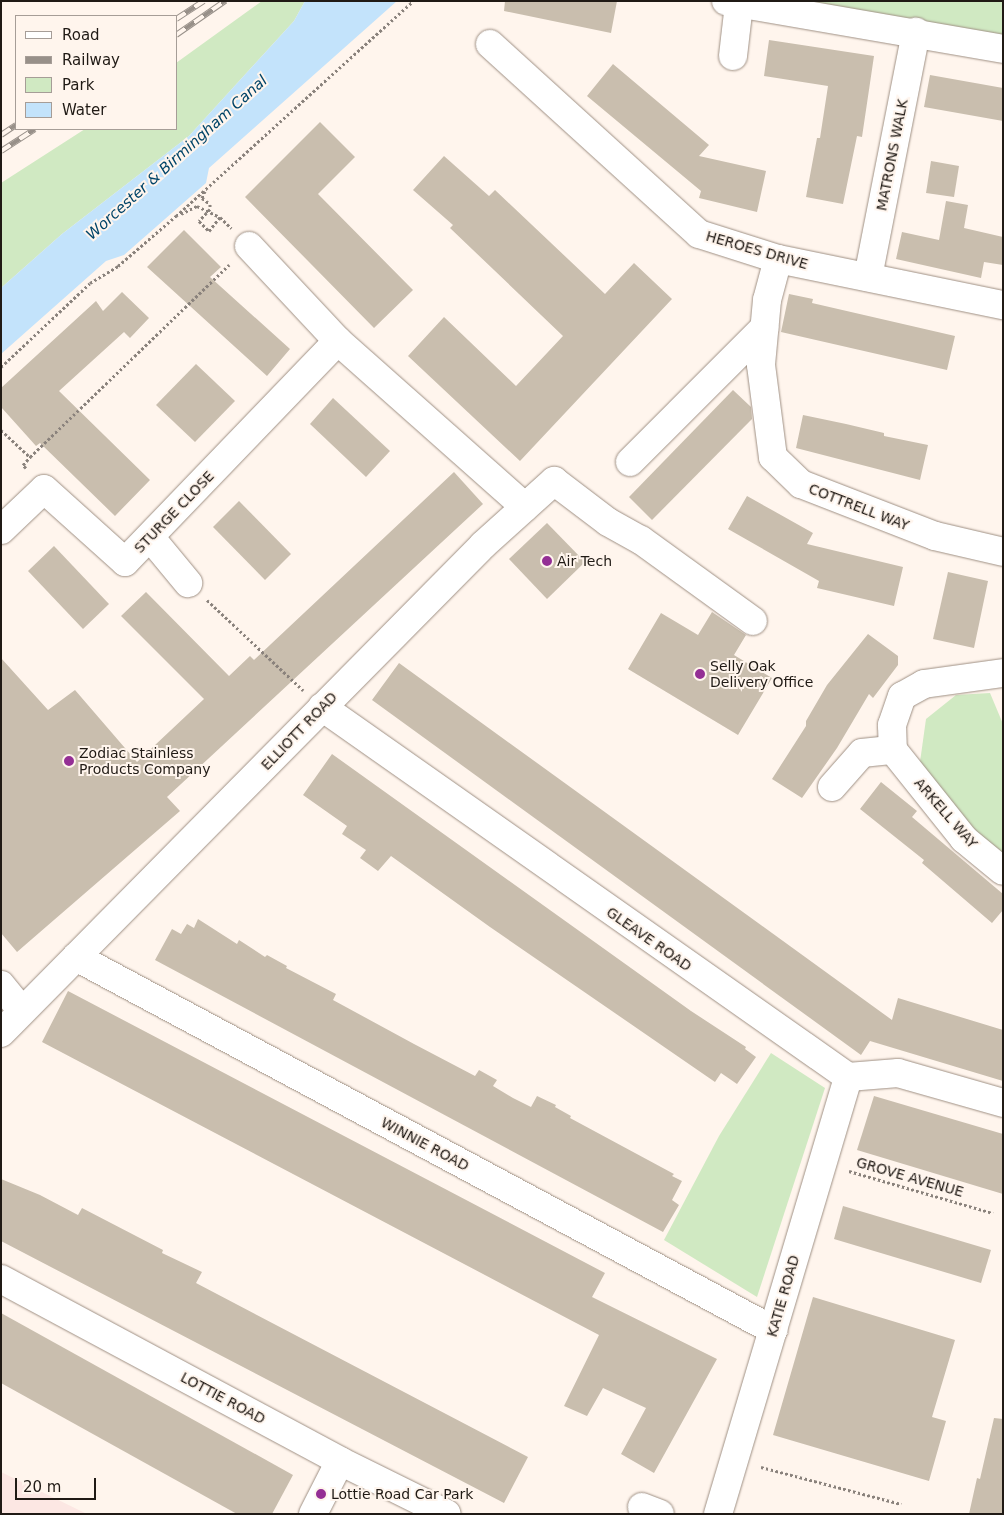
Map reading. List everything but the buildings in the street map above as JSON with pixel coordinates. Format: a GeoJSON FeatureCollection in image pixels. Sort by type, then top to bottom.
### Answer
{"type":"FeatureCollection","features":[{"type":"Feature","properties":{"kind":"street"},"geometry":{"type":"LineString","coordinates":[[733,56],[732,2],[916,32],[1003,49]]}},
{"type":"Feature","properties":{"kind":"street","name":"MATRONS WALK"},"geometry":{"type":"LineString","coordinates":[[868,277],[916,32]]}},
{"type":"Feature","properties":{"kind":"street","name":"HEROES DRIVE"},"geometry":{"type":"LineString","coordinates":[[490,44],[698,234],[778,259],[1003,305]]}},
{"type":"Feature","properties":{"kind":"street"},"geometry":{"type":"LineString","coordinates":[[249,246],[338,340],[525,508]]}},
{"type":"Feature","properties":{"kind":"street","name":"COTTRELL WAY"},"geometry":{"type":"LineString","coordinates":[[778,259],[767,300],[761,364],[773,457],[801,484],[934,536],[1003,552]]}},
{"type":"Feature","properties":{"kind":"street"},"geometry":{"type":"LineString","coordinates":[[630,462],[764,328]]}},
{"type":"Feature","properties":{"kind":"street","name":"STURGE CLOSE"},"geometry":{"type":"LineString","coordinates":[[44,489],[126,562],[338,340]]}},
{"type":"Feature","properties":{"kind":"street","name":"ELLIOTT ROAD"},"geometry":{"type":"LineString","coordinates":[[1,1033],[483,545],[554,481],[608,522],[641,540],[753,621]]}},
{"type":"Feature","properties":{"kind":"street"},"geometry":{"type":"LineString","coordinates":[[1,530],[44,489]]}},
{"type":"Feature","properties":{"kind":"street"},"geometry":{"type":"LineString","coordinates":[[150,538],[188,583]]}},
{"type":"Feature","properties":{"kind":"street"},"geometry":{"type":"LineString","coordinates":[[832,787],[862,753],[892,750],[892,725],[902,696],[924,684],[1003,673]]}},
{"type":"Feature","properties":{"kind":"street","name":"GLEAVE ROAD"},"geometry":{"type":"LineString","coordinates":[[322,707],[848,1077]]}},
{"type":"Feature","properties":{"kind":"street","name":"ARKELL WAY"},"geometry":{"type":"LineString","coordinates":[[892,750],[964,839],[1003,871]]}},
{"type":"Feature","properties":{"kind":"street","name":"WINNIE ROAD"},"geometry":{"type":"LineString","coordinates":[[76,957],[773,1330]]}},
{"type":"Feature","properties":{"kind":"street"},"geometry":{"type":"LineString","coordinates":[[1,985],[22,1011]]}},
{"type":"Feature","properties":{"kind":"street"},"geometry":{"type":"LineString","coordinates":[[848,1077],[898,1072],[1003,1103]]}},
{"type":"Feature","properties":{"kind":"street","name":"KATIE ROAD"},"geometry":{"type":"LineString","coordinates":[[718,1514],[848,1077]]}},
{"type":"Feature","properties":{"kind":"street","name":"LOTTIE ROAD"},"geometry":{"type":"LineString","coordinates":[[1,1280],[340,1461],[446,1514]]}},
{"type":"Feature","properties":{"kind":"street"},"geometry":{"type":"LineString","coordinates":[[314,1514],[340,1461]]}},
{"type":"Feature","properties":{"kind":"path"},"geometry":{"type":"LineString","coordinates":[[1,367],[90,283],[118,266],[206,190],[414,1]]}},
{"type":"Feature","properties":{"kind":"path"},"geometry":{"type":"LineString","coordinates":[[176,216],[197,206],[209,210],[220,217],[209,231],[198,221],[209,210],[210,204],[202,198],[206,190]]}},
{"type":"Feature","properties":{"kind":"path"},"geometry":{"type":"LineString","coordinates":[[44,489],[23,465],[249,246]]}},
{"type":"Feature","properties":{"kind":"path"},"geometry":{"type":"LineString","coordinates":[[1,430],[30,458]]}},
{"type":"Feature","properties":{"kind":"path"},"geometry":{"type":"LineString","coordinates":[[188,583],[322,707]]}},
{"type":"Feature","properties":{"kind":"path","name":"GROVE AVENUE"},"geometry":{"type":"LineString","coordinates":[[822,1163],[992,1213]]}},
{"type":"Feature","properties":{"kind":"path"},"geometry":{"type":"LineString","coordinates":[[734,1460],[902,1504]]}},
{"type":"Feature","properties":{"kind":"shaded area"},"geometry":{"type":"Polygon","coordinates":[[[1,1472],[87,1514],[1,1514],[1,1472]]]}},
{"type":"Feature","properties":{"kind":"green space"},"geometry":{"type":"Polygon","coordinates":[[[262,1],[305,1],[294,21],[189,136],[62,234],[1,288],[1,183],[83,130],[178,130],[178,62],[262,1]]]}},
{"type":"Feature","properties":{"kind":"green space"},"geometry":{"type":"Polygon","coordinates":[[[771,1],[1003,1],[1003,39],[771,1]]]}},
{"type":"Feature","properties":{"kind":"green space"},"geometry":{"type":"Polygon","coordinates":[[[990,693],[1003,724],[1003,858],[956,814],[920,762],[926,719],[956,695],[990,693]]]}},
{"type":"Feature","properties":{"kind":"green space"},"geometry":{"type":"Polygon","coordinates":[[[771,1053],[825,1088],[757,1297],[664,1240],[719,1136],[771,1053]]]}},
{"type":"Feature","properties":{"kind":"water","name":"Worcester & Birmingham Canal"},"geometry":{"type":"Polygon","coordinates":[[[305,1],[397,1],[209,168],[206,183],[124,255],[106,261],[1,354],[1,288],[62,234],[189,136],[294,21],[305,1]]]}},
{"type":"Feature","properties":{"kind":"railway"},"geometry":{"type":"LineString","coordinates":[[178,18],[204,1]]}},
{"type":"Feature","properties":{"kind":"railway"},"geometry":{"type":"LineString","coordinates":[[178,34],[225,1]]}},
{"type":"Feature","properties":{"kind":"railway"},"geometry":{"type":"LineString","coordinates":[[1,135],[15,126]]}},
{"type":"Feature","properties":{"kind":"railway"},"geometry":{"type":"LineString","coordinates":[[1,151],[33,130]]}},
{"type":"Feature","properties":{"kind":"place","name":"Air Tech"},"geometry":{"type":"Point","coordinates":[547,561]}},
{"type":"Feature","properties":{"kind":"place","name":"Selly Oak Delivery Office"},"geometry":{"type":"Point","coordinates":[700,674]}},
{"type":"Feature","properties":{"kind":"place","name":"Zodiac Stainless Products Company"},"geometry":{"type":"Point","coordinates":[69,761]}},
{"type":"Feature","properties":{"kind":"place","name":"Lottie Road Car Park"},"geometry":{"type":"Point","coordinates":[321,1494]}}]}
